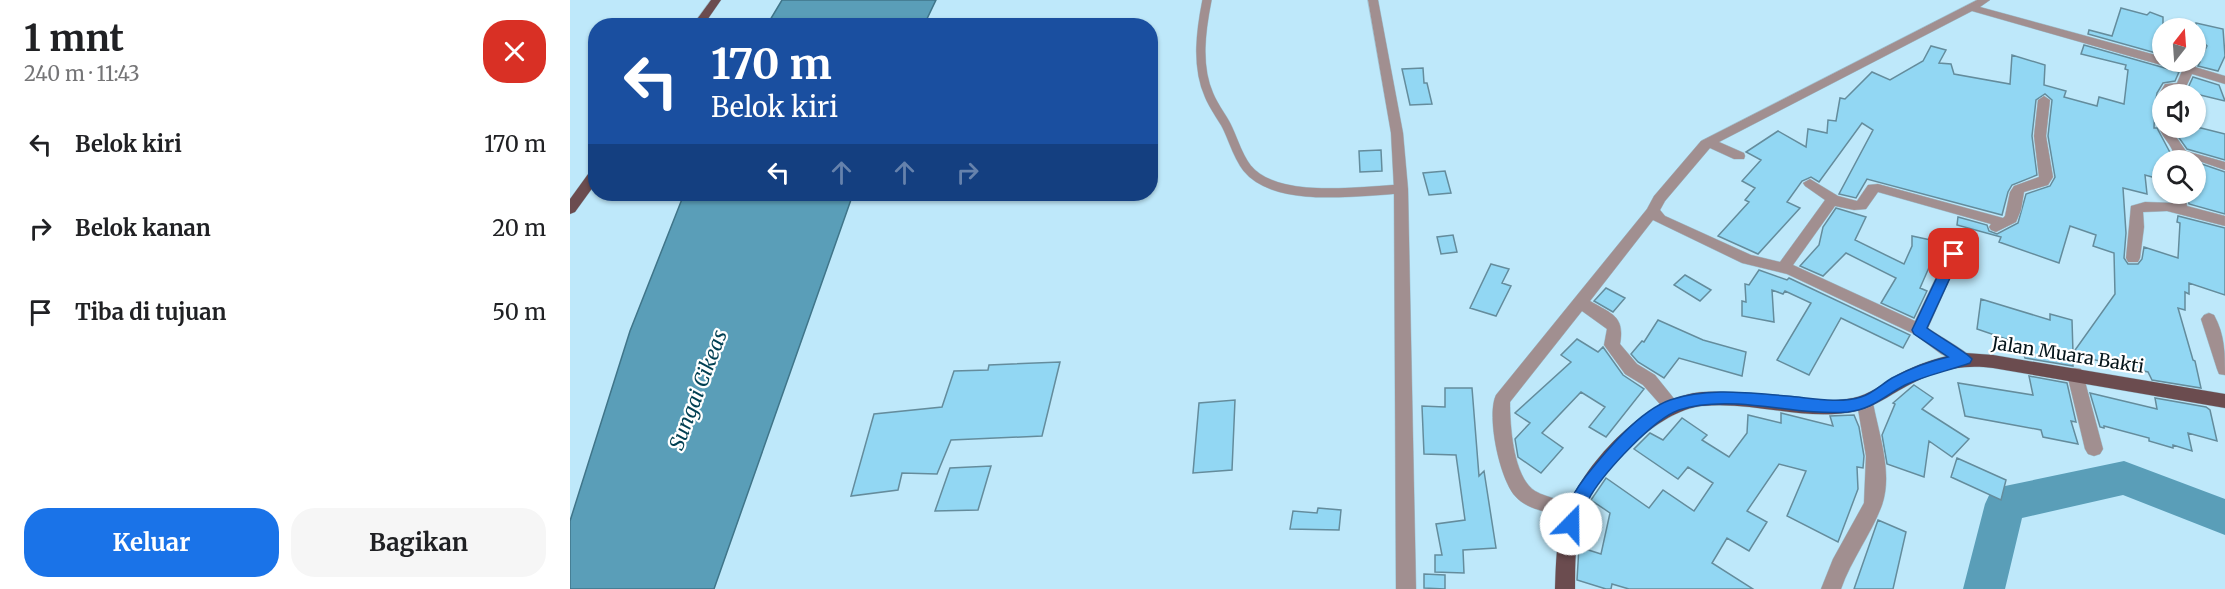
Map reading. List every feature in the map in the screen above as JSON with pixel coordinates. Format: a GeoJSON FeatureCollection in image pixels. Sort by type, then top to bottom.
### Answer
{"type":"FeatureCollection","features":[{"type":"Feature","properties":{"kind":"main road"},"geometry":{"type":"LineString","coordinates":[[702,18],[712,1]]}},
{"type":"Feature","properties":{"kind":"main road"},"geometry":{"type":"LineString","coordinates":[[570,210],[588,184]]}},
{"type":"Feature","properties":{"kind":"main road","name":"Jalan Muara Bakti"},"geometry":{"type":"LineString","coordinates":[[1565,589],[1568,537],[1574,511],[1587,488],[1629,438],[1648,421],[1672,406],[1697,399],[1736,398],[1817,405],[1846,406],[1865,403],[1899,381],[1941,364],[1965,359],[2075,374],[2225,401]]}},
{"type":"Feature","properties":{"kind":"street"},"geometry":{"type":"LineString","coordinates":[[1373,0],[1397,133],[1401,189],[1406,589]]}},
{"type":"Feature","properties":{"kind":"street"},"geometry":{"type":"LineString","coordinates":[[1574,511],[1552,506],[1523,493],[1513,474],[1502,438],[1500,416],[1502,400],[1653,211],[1659,199],[1710,143],[1985,0]]}},
{"type":"Feature","properties":{"kind":"street"},"geometry":{"type":"LineString","coordinates":[[1969,7],[2152,58]]}},
{"type":"Feature","properties":{"kind":"street"},"geometry":{"type":"LineString","coordinates":[[2206,71],[2225,80]]}},
{"type":"Feature","properties":{"kind":"street"},"geometry":{"type":"LineString","coordinates":[[1810,183],[1833,199],[1861,206],[1871,190],[1878,188],[1999,225],[2011,219],[2017,190],[2022,184],[2043,182],[2046,177],[2040,136],[2044,100]]}},
{"type":"Feature","properties":{"kind":"street"},"geometry":{"type":"LineString","coordinates":[[1710,143],[1738,156]]}},
{"type":"Feature","properties":{"kind":"street"},"geometry":{"type":"LineString","coordinates":[[2206,162],[2225,166]]}},
{"type":"Feature","properties":{"kind":"street"},"geometry":{"type":"LineString","coordinates":[[1783,268],[1833,199]]}},
{"type":"Feature","properties":{"kind":"street"},"geometry":{"type":"LineString","coordinates":[[2180,204],[2180,210]]}},
{"type":"Feature","properties":{"kind":"street"},"geometry":{"type":"LineString","coordinates":[[2133,258],[2137,227],[2136,209],[2143,206],[2180,210],[2225,221]]}},
{"type":"Feature","properties":{"kind":"street"},"geometry":{"type":"LineString","coordinates":[[1653,211],[1660,219],[1747,259],[1791,270],[1919,330],[1947,350],[1965,359]]}},
{"type":"Feature","properties":{"kind":"street"},"geometry":{"type":"LineString","coordinates":[[1919,330],[1954,254]]}},
{"type":"Feature","properties":{"kind":"street"},"geometry":{"type":"LineString","coordinates":[[1580,302],[1605,317],[1615,327],[1612,345],[1631,369],[1649,380],[1672,406]]}},
{"type":"Feature","properties":{"kind":"street"},"geometry":{"type":"LineString","coordinates":[[2209,319],[2225,369]]}},
{"type":"Feature","properties":{"kind":"street"},"geometry":{"type":"LineString","coordinates":[[2075,374],[2094,448]]}},
{"type":"Feature","properties":{"kind":"street"},"geometry":{"type":"LineString","coordinates":[[1831,589],[1840,565],[1873,504],[1875,495],[1873,440],[1867,422],[1865,403]]}},
{"type":"Feature","properties":{"kind":"lane"},"geometry":{"type":"LineString","coordinates":[[1207,0],[1203,18],[1201,56],[1207,91],[1228,130],[1241,161],[1250,172],[1259,179],[1278,187],[1329,190],[1401,189]]}},
{"type":"Feature","properties":{"kind":"water"},"geometry":{"type":"Polygon","coordinates":[[[782,0],[936,0],[927,18],[771,18],[782,0]]]}},
{"type":"Feature","properties":{"kind":"water","name":"Sungai Cikeas"},"geometry":{"type":"Polygon","coordinates":[[[681,201],[851,201],[714,589],[570,589],[570,521],[630,331],[681,201]]]}},
{"type":"Feature","properties":{"kind":"building"},"geometry":{"type":"Polygon","coordinates":[[[2121,8],[2147,15],[2150,12],[2163,17],[2152,18],[2152,52],[2088,34],[2089,30],[2112,36],[2121,8]]]}},
{"type":"Feature","properties":{"kind":"building"},"geometry":{"type":"Polygon","coordinates":[[[2206,25],[2223,29],[2225,56],[2218,71],[2206,68],[2206,25]]]}},
{"type":"Feature","properties":{"kind":"building"},"geometry":{"type":"Polygon","coordinates":[[[2084,45],[2152,64],[2152,72],[2179,72],[2175,81],[2152,84],[2152,138],[2162,138],[2169,150],[2152,150],[2152,177],[2145,175],[2147,194],[2123,188],[2126,233],[2124,258],[2128,264],[2138,264],[2142,259],[2144,247],[2178,258],[2180,223],[2177,222],[2178,216],[2225,228],[2225,295],[2189,283],[2189,294],[2185,292],[2185,310],[2178,308],[2201,388],[2152,380],[2148,372],[2091,359],[2092,363],[2073,358],[2073,366],[2025,358],[2024,355],[2015,352],[2015,342],[1977,329],[1981,299],[2050,320],[2050,314],[2072,320],[2073,353],[2115,294],[2114,253],[2093,246],[2096,235],[2070,226],[2059,263],[1999,242],[2001,237],[1957,225],[1958,217],[1987,225],[1989,231],[1997,234],[2018,223],[2026,194],[2050,186],[2055,177],[2048,136],[2052,100],[2045,94],[2036,100],[2032,136],[2037,175],[2012,185],[2002,215],[1867,179],[1856,198],[1839,194],[1873,130],[1862,123],[1819,182],[1811,177],[1802,181],[1787,202],[1800,208],[1758,254],[1718,236],[1749,202],[1745,200],[1755,188],[1742,181],[1761,160],[1746,152],[1778,131],[1806,147],[1808,129],[1827,133],[1828,120],[1836,121],[1840,98],[1845,99],[1872,72],[1890,80],[1923,61],[1931,46],[1946,50],[1939,63],[1951,64],[1954,74],[2010,84],[2012,55],[2045,65],[2044,85],[2066,91],[2064,97],[2097,106],[2099,97],[2124,104],[2128,70],[2125,69],[2126,65],[2081,54],[2084,45]]]}},
{"type":"Feature","properties":{"kind":"building"},"geometry":{"type":"Polygon","coordinates":[[[1423,68],[1424,83],[1427,83],[1432,104],[1410,105],[1402,69],[1423,68]]]}},
{"type":"Feature","properties":{"kind":"building"},"geometry":{"type":"Polygon","coordinates":[[[2193,77],[2219,85],[2225,101],[2206,96],[2206,84],[2190,84],[2193,77]]]}},
{"type":"Feature","properties":{"kind":"building"},"geometry":{"type":"Polygon","coordinates":[[[2206,129],[2225,134],[2225,160],[2206,154],[2206,150],[2187,149],[2179,138],[2206,138],[2206,129]]]}},
{"type":"Feature","properties":{"kind":"building"},"geometry":{"type":"Polygon","coordinates":[[[1381,150],[1382,171],[1360,172],[1359,151],[1381,150]]]}},
{"type":"Feature","properties":{"kind":"building"},"geometry":{"type":"Polygon","coordinates":[[[2206,165],[2225,172],[2225,214],[2189,204],[2206,204],[2206,165]]]}},
{"type":"Feature","properties":{"kind":"building"},"geometry":{"type":"Polygon","coordinates":[[[1445,171],[1451,193],[1429,195],[1423,173],[1445,171]]]}},
{"type":"Feature","properties":{"kind":"building"},"geometry":{"type":"Polygon","coordinates":[[[1836,208],[1866,217],[1855,240],[1904,264],[1912,246],[1912,236],[1945,243],[1946,251],[1943,258],[1934,256],[1920,288],[1927,291],[1914,318],[1881,303],[1896,278],[1846,253],[1823,276],[1800,266],[1819,245],[1823,227],[1836,208]]]}},
{"type":"Feature","properties":{"kind":"building"},"geometry":{"type":"Polygon","coordinates":[[[1453,235],[1457,252],[1441,254],[1437,237],[1453,235]]]}},
{"type":"Feature","properties":{"kind":"building"},"geometry":{"type":"Polygon","coordinates":[[[1491,264],[1509,269],[1502,283],[1511,286],[1496,316],[1470,308],[1491,264]]]}},
{"type":"Feature","properties":{"kind":"building"},"geometry":{"type":"Polygon","coordinates":[[[1759,270],[1787,280],[1789,278],[1910,335],[1903,348],[1841,318],[1809,375],[1777,360],[1811,303],[1785,291],[1783,294],[1772,290],[1774,322],[1742,316],[1742,301],[1746,302],[1745,284],[1749,285],[1759,270]]]}},
{"type":"Feature","properties":{"kind":"building"},"geometry":{"type":"Polygon","coordinates":[[[1685,275],[1711,290],[1700,301],[1674,285],[1685,275]]]}},
{"type":"Feature","properties":{"kind":"building"},"geometry":{"type":"Polygon","coordinates":[[[1606,288],[1625,298],[1613,312],[1594,301],[1606,288]]]}},
{"type":"Feature","properties":{"kind":"building"},"geometry":{"type":"Polygon","coordinates":[[[1658,320],[1703,340],[1746,352],[1742,376],[1679,358],[1664,378],[1638,362],[1631,354],[1642,341],[1644,342],[1658,320]]]}},
{"type":"Feature","properties":{"kind":"building"},"geometry":{"type":"Polygon","coordinates":[[[1577,339],[1598,352],[1603,347],[1623,375],[1644,389],[1606,437],[1589,427],[1605,407],[1581,392],[1542,433],[1563,448],[1541,473],[1518,457],[1515,439],[1530,423],[1515,413],[1571,362],[1561,355],[1577,339]]]}},
{"type":"Feature","properties":{"kind":"building"},"geometry":{"type":"Polygon","coordinates":[[[1060,362],[1042,436],[951,440],[937,474],[902,473],[898,490],[851,496],[874,414],[942,407],[954,371],[988,370],[989,365],[1060,362]]]}},
{"type":"Feature","properties":{"kind":"building"},"geometry":{"type":"Polygon","coordinates":[[[2029,376],[2067,383],[2076,422],[2071,421],[2078,444],[2043,437],[2041,430],[1965,416],[1958,383],[2033,395],[2029,376]]]}},
{"type":"Feature","properties":{"kind":"building"},"geometry":{"type":"Polygon","coordinates":[[[1914,385],[1933,398],[1922,409],[1969,439],[1952,457],[1929,441],[1924,477],[1887,464],[1882,435],[1895,404],[1893,403],[1914,385]]]}},
{"type":"Feature","properties":{"kind":"building"},"geometry":{"type":"Polygon","coordinates":[[[1445,388],[1472,388],[1479,476],[1484,471],[1496,548],[1463,550],[1464,573],[1435,572],[1435,555],[1442,555],[1436,524],[1465,520],[1456,455],[1424,454],[1422,406],[1445,407],[1445,388]]]}},
{"type":"Feature","properties":{"kind":"building"},"geometry":{"type":"Polygon","coordinates":[[[2090,393],[2157,409],[2155,398],[2206,407],[2210,410],[2217,441],[2188,433],[2192,451],[2173,445],[2173,448],[2149,441],[2149,438],[2104,426],[2104,428],[2100,427],[2090,393]]]}},
{"type":"Feature","properties":{"kind":"building"},"geometry":{"type":"Polygon","coordinates":[[[1235,400],[1232,470],[1193,473],[1199,403],[1235,400]]]}},
{"type":"Feature","properties":{"kind":"building"},"geometry":{"type":"Polygon","coordinates":[[[1781,413],[1833,426],[1830,416],[1854,415],[1859,427],[1864,456],[1863,468],[1857,467],[1858,489],[1838,542],[1787,516],[1806,471],[1779,464],[1747,511],[1767,522],[1749,551],[1727,538],[1712,563],[1753,589],[1629,589],[1612,584],[1611,589],[1606,589],[1577,580],[1579,547],[1601,554],[1610,513],[1591,500],[1606,478],[1649,508],[1663,490],[1694,511],[1713,483],[1688,467],[1678,479],[1634,449],[1650,433],[1663,440],[1682,418],[1707,435],[1702,440],[1729,457],[1747,433],[1748,415],[1781,423],[1781,413]]]}},
{"type":"Feature","properties":{"kind":"building"},"geometry":{"type":"Polygon","coordinates":[[[1957,458],[2006,480],[2001,500],[1951,477],[1957,458]]]}},
{"type":"Feature","properties":{"kind":"building"},"geometry":{"type":"Polygon","coordinates":[[[991,466],[978,510],[935,511],[950,468],[991,466]]]}},
{"type":"Feature","properties":{"kind":"building"},"geometry":{"type":"Polygon","coordinates":[[[1318,508],[1341,510],[1339,530],[1290,529],[1293,511],[1317,513],[1318,508]]]}},
{"type":"Feature","properties":{"kind":"building"},"geometry":{"type":"Polygon","coordinates":[[[1878,520],[1906,532],[1893,589],[1854,589],[1878,520]]]}},
{"type":"Feature","properties":{"kind":"building"},"geometry":{"type":"Polygon","coordinates":[[[1424,574],[1445,575],[1445,589],[1424,588],[1424,574]]]}},
{"type":"Feature","properties":{"kind":"waterway"},"geometry":{"type":"LineString","coordinates":[[1984,589],[2005,504],[2124,478],[2225,517]]}},
{"type":"Feature","properties":{"kind":"route"},"geometry":{"type":"LineString","coordinates":[[1571,524],[1574,511],[1587,488],[1608,460],[1648,421],[1672,406],[1697,399],[1736,398],[1817,405],[1846,406],[1865,403],[1899,381],[1941,364],[1965,359],[1947,350],[1919,330],[1954,254]]}}]}
